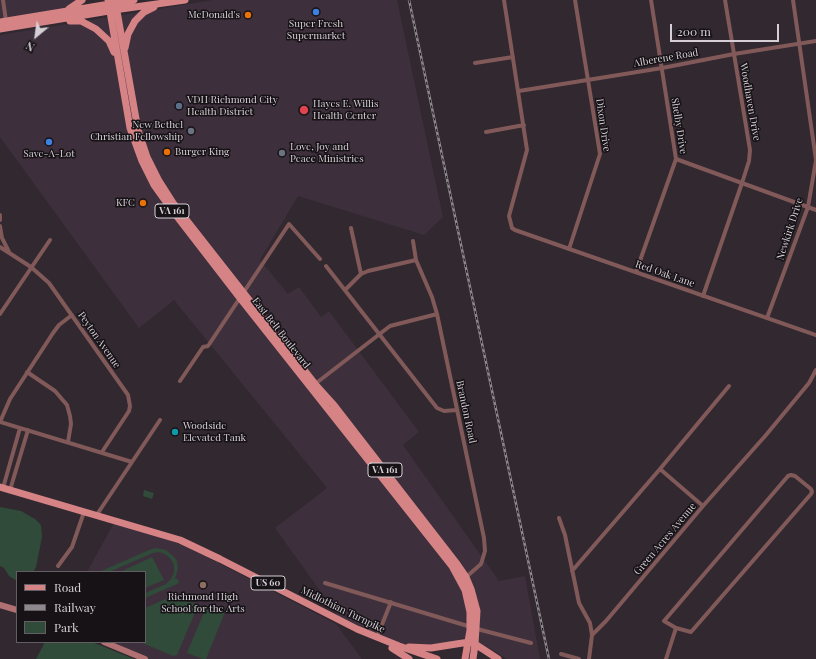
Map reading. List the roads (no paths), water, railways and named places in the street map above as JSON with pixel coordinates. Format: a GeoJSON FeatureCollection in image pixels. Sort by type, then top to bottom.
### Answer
{"type":"FeatureCollection","features":[{"type":"Feature","properties":{"kind":"main road"},"geometry":{"type":"LineString","coordinates":[[55,17],[82,0]]}},
{"type":"Feature","properties":{"kind":"main road"},"geometry":{"type":"LineString","coordinates":[[0,28],[5,24],[55,17],[134,0]]}},
{"type":"Feature","properties":{"kind":"main road"},"geometry":{"type":"LineString","coordinates":[[65,12],[112,5],[159,4],[185,0]]}},
{"type":"Feature","properties":{"kind":"main road"},"geometry":{"type":"LineString","coordinates":[[125,56],[127,36],[133,25],[144,12],[159,4]]}},
{"type":"Feature","properties":{"kind":"main road","name":"East Belt Boulevard"},"geometry":{"type":"LineString","coordinates":[[112,5],[125,56],[139,134],[147,157],[159,181],[173,203],[242,295]]}},
{"type":"Feature","properties":{"kind":"main road","name":"East Belt Boulevard"},"geometry":{"type":"LineString","coordinates":[[112,5],[119,68],[130,128],[148,172],[169,206],[313,385],[333,404],[453,558],[475,604],[472,628],[473,659]]}},
{"type":"Feature","properties":{"kind":"main road"},"geometry":{"type":"LineString","coordinates":[[55,17],[81,21],[99,31],[104,35],[110,44],[119,68]]}},
{"type":"Feature","properties":{"kind":"main road","name":"Midlothian Turnpike"},"geometry":{"type":"LineString","coordinates":[[4,488],[180,540],[336,619],[396,647],[437,659]]}},
{"type":"Feature","properties":{"kind":"main road","name":"Midlothian Turnpike"},"geometry":{"type":"LineString","coordinates":[[156,534],[216,561],[346,628],[424,659]]}},
{"type":"Feature","properties":{"kind":"main road"},"geometry":{"type":"LineString","coordinates":[[459,642],[465,638],[472,628]]}},
{"type":"Feature","properties":{"kind":"main road"},"geometry":{"type":"LineString","coordinates":[[396,647],[425,648],[459,642],[472,643],[498,659]]}},
{"type":"Feature","properties":{"kind":"main road","name":"East Belt Boulevard"},"geometry":{"type":"LineString","coordinates":[[465,659],[472,643]]}},
{"type":"Feature","properties":{"kind":"main road"},"geometry":{"type":"LineString","coordinates":[[396,647],[409,659]]}},
{"type":"Feature","properties":{"kind":"street"},"geometry":{"type":"LineString","coordinates":[[3,0],[5,24]]}},
{"type":"Feature","properties":{"kind":"street"},"geometry":{"type":"LineString","coordinates":[[486,132],[524,125],[504,0]]}},
{"type":"Feature","properties":{"kind":"street","name":"Dixon Drive"},"geometry":{"type":"LineString","coordinates":[[569,249],[600,154],[575,0]]}},
{"type":"Feature","properties":{"kind":"street","name":"Shelby Drive"},"geometry":{"type":"LineString","coordinates":[[636,272],[676,159],[651,0]]}},
{"type":"Feature","properties":{"kind":"street","name":"Woodhaven Drive"},"geometry":{"type":"LineString","coordinates":[[703,296],[742,183],[749,161],[750,150],[725,0]]}},
{"type":"Feature","properties":{"kind":"street","name":"Newkirk Drive"},"geometry":{"type":"LineString","coordinates":[[767,318],[808,207],[816,160],[793,0]]}},
{"type":"Feature","properties":{"kind":"street","name":"Alberene Road"},"geometry":{"type":"LineString","coordinates":[[519,91],[816,41]]}},
{"type":"Feature","properties":{"kind":"street"},"geometry":{"type":"LineString","coordinates":[[475,63],[513,57]]}},
{"type":"Feature","properties":{"kind":"street","name":"Red Oak Lane"},"geometry":{"type":"LineString","coordinates":[[524,125],[527,150],[508,216],[511,225],[515,230],[816,336]]}},
{"type":"Feature","properties":{"kind":"street"},"geometry":{"type":"LineString","coordinates":[[676,159],[816,210]]}},
{"type":"Feature","properties":{"kind":"street"},"geometry":{"type":"LineString","coordinates":[[0,215],[0,220]]}},
{"type":"Feature","properties":{"kind":"street"},"geometry":{"type":"LineString","coordinates":[[180,381],[203,347],[208,346],[289,224],[320,259]]}},
{"type":"Feature","properties":{"kind":"street"},"geometry":{"type":"LineString","coordinates":[[0,226],[2,238],[9,253]]}},
{"type":"Feature","properties":{"kind":"street"},"geometry":{"type":"LineString","coordinates":[[351,228],[360,274]]}},
{"type":"Feature","properties":{"kind":"street"},"geometry":{"type":"LineString","coordinates":[[0,314],[50,240]]}},
{"type":"Feature","properties":{"kind":"street","name":"Brandon Road"},"geometry":{"type":"LineString","coordinates":[[413,241],[416,260],[432,297],[437,314],[484,538],[484,557],[478,568],[464,579]]}},
{"type":"Feature","properties":{"kind":"street","name":"Peyton Avenue"},"geometry":{"type":"LineString","coordinates":[[0,247],[31,267],[49,283],[128,395],[130,401],[129,411],[102,452]]}},
{"type":"Feature","properties":{"kind":"street"},"geometry":{"type":"LineString","coordinates":[[345,290],[360,274],[375,268],[416,260]]}},
{"type":"Feature","properties":{"kind":"street"},"geometry":{"type":"LineString","coordinates":[[326,266],[437,408],[444,411],[457,410]]}},
{"type":"Feature","properties":{"kind":"street"},"geometry":{"type":"LineString","coordinates":[[313,385],[379,333],[394,324],[437,314]]}},
{"type":"Feature","properties":{"kind":"street"},"geometry":{"type":"LineString","coordinates":[[72,315],[56,328],[10,398],[0,422],[132,462]]}},
{"type":"Feature","properties":{"kind":"street","name":"Green Acres Avenue"},"geometry":{"type":"LineString","coordinates":[[592,634],[606,621],[703,506],[766,435],[809,384],[816,370]]}},
{"type":"Feature","properties":{"kind":"street"},"geometry":{"type":"LineString","coordinates":[[27,372],[55,391],[67,404],[71,424],[68,442]]}},
{"type":"Feature","properties":{"kind":"street"},"geometry":{"type":"LineString","coordinates":[[572,571],[729,386]]}},
{"type":"Feature","properties":{"kind":"street"},"geometry":{"type":"LineString","coordinates":[[96,516],[160,420]]}},
{"type":"Feature","properties":{"kind":"street"},"geometry":{"type":"LineString","coordinates":[[4,488],[20,428]]}},
{"type":"Feature","properties":{"kind":"street"},"geometry":{"type":"LineString","coordinates":[[4,488],[28,430]]}},
{"type":"Feature","properties":{"kind":"street"},"geometry":{"type":"LineString","coordinates":[[660,469],[703,506]]}},
{"type":"Feature","properties":{"kind":"street"},"geometry":{"type":"LineString","coordinates":[[788,476],[795,476],[811,489],[811,494],[691,632],[676,628],[664,621],[788,476]]}},
{"type":"Feature","properties":{"kind":"street"},"geometry":{"type":"LineString","coordinates":[[58,566],[72,547],[84,512]]}},
{"type":"Feature","properties":{"kind":"street"},"geometry":{"type":"LineString","coordinates":[[559,518],[565,535],[579,603],[590,623],[592,634],[589,659]]}},
{"type":"Feature","properties":{"kind":"street"},"geometry":{"type":"LineString","coordinates":[[325,583],[472,628],[531,643]]}},
{"type":"Feature","properties":{"kind":"street"},"geometry":{"type":"LineString","coordinates":[[377,637],[391,602]]}},
{"type":"Feature","properties":{"kind":"street"},"geometry":{"type":"LineString","coordinates":[[0,605],[16,610]]}},
{"type":"Feature","properties":{"kind":"street"},"geometry":{"type":"LineString","coordinates":[[666,659],[676,628]]}},
{"type":"Feature","properties":{"kind":"street"},"geometry":{"type":"LineString","coordinates":[[106,643],[145,659]]}},
{"type":"Feature","properties":{"kind":"street"},"geometry":{"type":"LineString","coordinates":[[562,654],[579,659]]}},
{"type":"Feature","properties":{"kind":"railway"},"geometry":{"type":"LineString","coordinates":[[409,0],[549,659]]}},
{"type":"Feature","properties":{"kind":"place","name":"Super Fresh Supermarket"},"geometry":{"type":"Point","coordinates":[316,12]}},
{"type":"Feature","properties":{"kind":"place","name":"McDonald's"},"geometry":{"type":"Point","coordinates":[248,15]}},
{"type":"Feature","properties":{"kind":"place","name":"VDH Richmond City Health District"},"geometry":{"type":"Point","coordinates":[179,106]}},
{"type":"Feature","properties":{"kind":"place","name":"Hayes E. Willis Health Center"},"geometry":{"type":"Point","coordinates":[304,110]}},
{"type":"Feature","properties":{"kind":"place","name":"New Bethel Christian Fellowship"},"geometry":{"type":"Point","coordinates":[191,131]}},
{"type":"Feature","properties":{"kind":"place","name":"Save-A-Lot"},"geometry":{"type":"Point","coordinates":[49,142]}},
{"type":"Feature","properties":{"kind":"place","name":"Burger King"},"geometry":{"type":"Point","coordinates":[167,152]}},
{"type":"Feature","properties":{"kind":"place","name":"Love, Joy and Peace Ministries"},"geometry":{"type":"Point","coordinates":[282,153]}},
{"type":"Feature","properties":{"kind":"place","name":"KFC"},"geometry":{"type":"Point","coordinates":[143,203]}},
{"type":"Feature","properties":{"kind":"place","name":"Woodside Elevated Tank"},"geometry":{"type":"Point","coordinates":[175,432]}},
{"type":"Feature","properties":{"kind":"place","name":"Richmond High School for the Arts"},"geometry":{"type":"Point","coordinates":[203,585]}}]}
